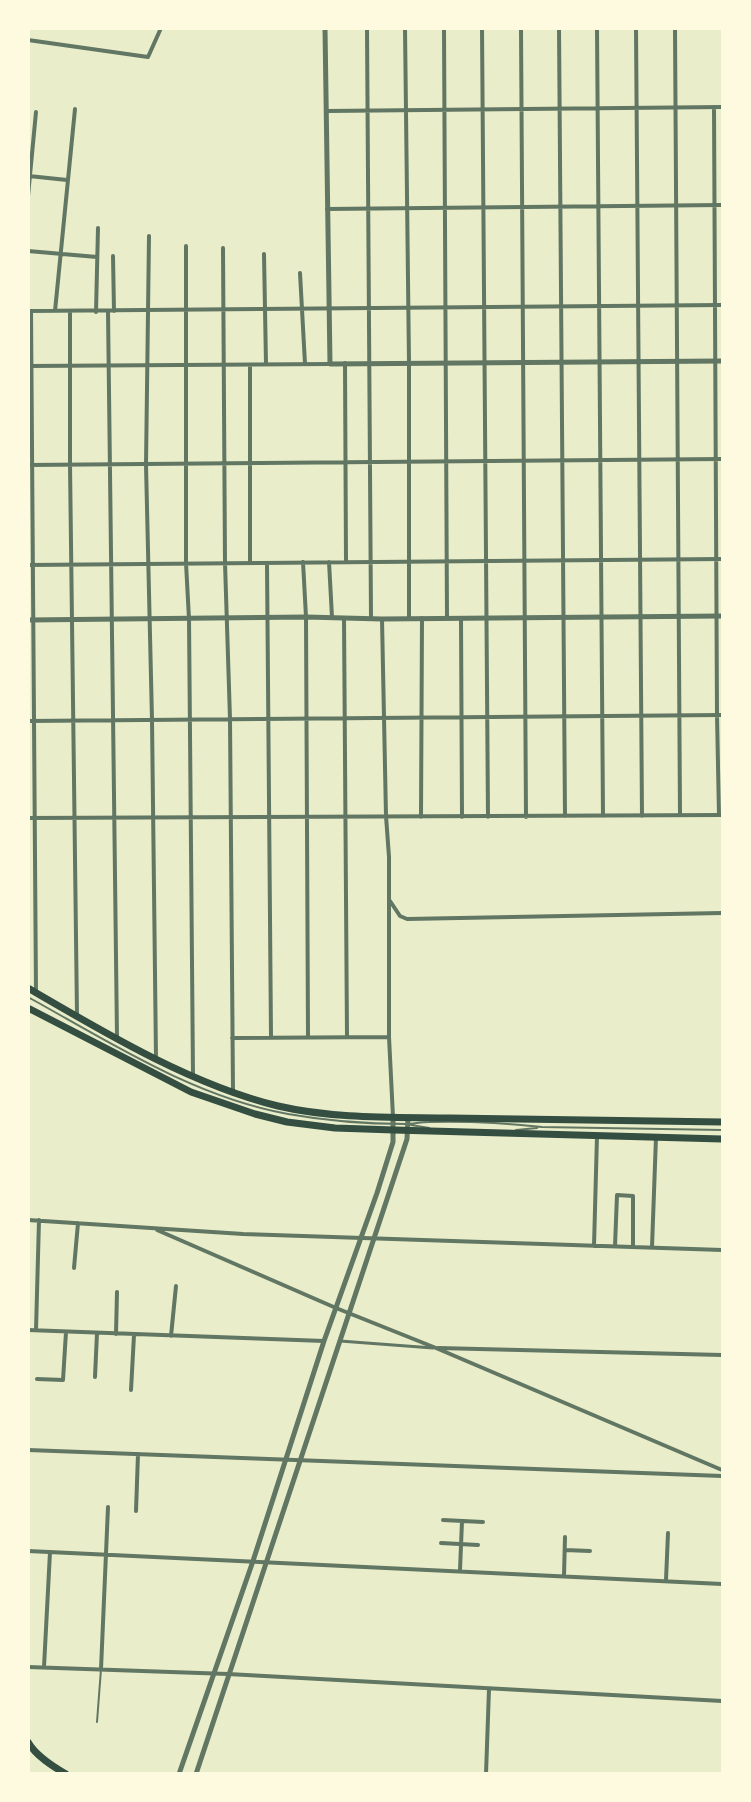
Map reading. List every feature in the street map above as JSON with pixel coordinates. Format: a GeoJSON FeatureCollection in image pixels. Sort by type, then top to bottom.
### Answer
{"type":"FeatureCollection","features":[{"type":"Feature","properties":{"kind":"main road"},"geometry":{"type":"LineString","coordinates":[[28,988],[193,1076],[233,1092],[288,1107],[394,1124],[597,1136],[723,1139]]}},
{"type":"Feature","properties":{"kind":"main road"},"geometry":{"type":"LineString","coordinates":[[28,1008],[191,1092],[226,1105],[287,1122],[335,1128],[394,1124],[720,1120]]}},
{"type":"Feature","properties":{"kind":"main road"},"geometry":{"type":"LineString","coordinates":[[30,1744],[50,1764],[66,1773]]}},
{"type":"Feature","properties":{"kind":"street"},"geometry":{"type":"LineString","coordinates":[[28,40],[148,57],[161,28]]}},
{"type":"Feature","properties":{"kind":"street"},"geometry":{"type":"LineString","coordinates":[[325,28],[330,364]]}},
{"type":"Feature","properties":{"kind":"street"},"geometry":{"type":"LineString","coordinates":[[367,28],[371,618]]}},
{"type":"Feature","properties":{"kind":"street"},"geometry":{"type":"LineString","coordinates":[[405,28],[409,619]]}},
{"type":"Feature","properties":{"kind":"street"},"geometry":{"type":"LineString","coordinates":[[444,28],[447,618]]}},
{"type":"Feature","properties":{"kind":"street"},"geometry":{"type":"LineString","coordinates":[[482,28],[488,817]]}},
{"type":"Feature","properties":{"kind":"street"},"geometry":{"type":"LineString","coordinates":[[521,28],[526,817]]}},
{"type":"Feature","properties":{"kind":"street"},"geometry":{"type":"LineString","coordinates":[[559,28],[565,816]]}},
{"type":"Feature","properties":{"kind":"street"},"geometry":{"type":"LineString","coordinates":[[597,28],[603,816]]}},
{"type":"Feature","properties":{"kind":"street"},"geometry":{"type":"LineString","coordinates":[[636,28],[642,816]]}},
{"type":"Feature","properties":{"kind":"street"},"geometry":{"type":"LineString","coordinates":[[675,28],[680,815]]}},
{"type":"Feature","properties":{"kind":"street"},"geometry":{"type":"LineString","coordinates":[[28,818],[721,815],[717,715],[719,616],[714,305],[714,107]]}},
{"type":"Feature","properties":{"kind":"street"},"geometry":{"type":"LineString","coordinates":[[327,111],[723,107]]}},
{"type":"Feature","properties":{"kind":"street"},"geometry":{"type":"LineString","coordinates":[[55,311],[75,110]]}},
{"type":"Feature","properties":{"kind":"street"},"geometry":{"type":"LineString","coordinates":[[28,196],[36,112]]}},
{"type":"Feature","properties":{"kind":"street"},"geometry":{"type":"LineString","coordinates":[[30,176],[67,180]]}},
{"type":"Feature","properties":{"kind":"street"},"geometry":{"type":"LineString","coordinates":[[327,209],[723,205]]}},
{"type":"Feature","properties":{"kind":"street"},"geometry":{"type":"LineString","coordinates":[[96,312],[98,228]]}},
{"type":"Feature","properties":{"kind":"street"},"geometry":{"type":"LineString","coordinates":[[149,236],[146,465],[156,1058]]}},
{"type":"Feature","properties":{"kind":"street"},"geometry":{"type":"LineString","coordinates":[[186,246],[186,563],[192,817],[193,1076]]}},
{"type":"Feature","properties":{"kind":"street"},"geometry":{"type":"LineString","coordinates":[[223,248],[233,1092]]}},
{"type":"Feature","properties":{"kind":"street"},"geometry":{"type":"LineString","coordinates":[[28,251],[97,257]]}},
{"type":"Feature","properties":{"kind":"street"},"geometry":{"type":"LineString","coordinates":[[264,254],[266,364]]}},
{"type":"Feature","properties":{"kind":"street"},"geometry":{"type":"LineString","coordinates":[[113,256],[109,366],[109,465],[117,1037]]}},
{"type":"Feature","properties":{"kind":"street"},"geometry":{"type":"LineString","coordinates":[[300,273],[305,364]]}},
{"type":"Feature","properties":{"kind":"street"},"geometry":{"type":"LineString","coordinates":[[36,993],[35,818],[31,720],[30,311],[723,305]]}},
{"type":"Feature","properties":{"kind":"street"},"geometry":{"type":"LineString","coordinates":[[70,312],[77,1016]]}},
{"type":"Feature","properties":{"kind":"street"},"geometry":{"type":"LineString","coordinates":[[30,366],[723,361]]}},
{"type":"Feature","properties":{"kind":"street"},"geometry":{"type":"LineString","coordinates":[[345,363],[345,562]]}},
{"type":"Feature","properties":{"kind":"street"},"geometry":{"type":"LineString","coordinates":[[250,365],[250,563]]}},
{"type":"Feature","properties":{"kind":"street"},"geometry":{"type":"LineString","coordinates":[[30,465],[600,462],[723,459]]}},
{"type":"Feature","properties":{"kind":"street"},"geometry":{"type":"LineString","coordinates":[[30,565],[723,560]]}},
{"type":"Feature","properties":{"kind":"street"},"geometry":{"type":"LineString","coordinates":[[303,562],[306,617],[308,1037]]}},
{"type":"Feature","properties":{"kind":"street"},"geometry":{"type":"LineString","coordinates":[[329,562],[332,617]]}},
{"type":"Feature","properties":{"kind":"street"},"geometry":{"type":"LineString","coordinates":[[267,563],[270,1037]]}},
{"type":"Feature","properties":{"kind":"street"},"geometry":{"type":"LineString","coordinates":[[31,620],[719,616]]}},
{"type":"Feature","properties":{"kind":"street"},"geometry":{"type":"LineString","coordinates":[[344,617],[348,1038]]}},
{"type":"Feature","properties":{"kind":"street"},"geometry":{"type":"LineString","coordinates":[[421,817],[422,618]]}},
{"type":"Feature","properties":{"kind":"street"},"geometry":{"type":"LineString","coordinates":[[461,618],[462,817]]}},
{"type":"Feature","properties":{"kind":"street"},"geometry":{"type":"LineString","coordinates":[[179,1773],[253,1561],[324,1341],[362,1238],[393,1142],[382,619]]}},
{"type":"Feature","properties":{"kind":"street"},"geometry":{"type":"LineString","coordinates":[[31,720],[723,715]]}},
{"type":"Feature","properties":{"kind":"street"},"geometry":{"type":"LineString","coordinates":[[389,899],[400,916],[407,919],[723,913]]}},
{"type":"Feature","properties":{"kind":"street"},"geometry":{"type":"LineString","coordinates":[[232,1038],[389,1037]]}},
{"type":"Feature","properties":{"kind":"street"},"geometry":{"type":"LineString","coordinates":[[196,1773],[374,1239],[408,1124]]}},
{"type":"Feature","properties":{"kind":"street"},"geometry":{"type":"LineString","coordinates":[[594,1246],[597,1136]]}},
{"type":"Feature","properties":{"kind":"street"},"geometry":{"type":"LineString","coordinates":[[652,1247],[656,1137]]}},
{"type":"Feature","properties":{"kind":"street"},"geometry":{"type":"LineString","coordinates":[[615,1246],[617,1195],[633,1196],[633,1246]]}},
{"type":"Feature","properties":{"kind":"street"},"geometry":{"type":"LineString","coordinates":[[28,1220],[153,1229],[374,1239],[723,1250]]}},
{"type":"Feature","properties":{"kind":"street"},"geometry":{"type":"LineString","coordinates":[[36,1330],[39,1220]]}},
{"type":"Feature","properties":{"kind":"street"},"geometry":{"type":"LineString","coordinates":[[74,1268],[78,1223]]}},
{"type":"Feature","properties":{"kind":"street"},"geometry":{"type":"LineString","coordinates":[[153,1229],[723,1470]]}},
{"type":"Feature","properties":{"kind":"street"},"geometry":{"type":"LineString","coordinates":[[171,1336],[176,1286]]}},
{"type":"Feature","properties":{"kind":"street"},"geometry":{"type":"LineString","coordinates":[[116,1334],[117,1292]]}},
{"type":"Feature","properties":{"kind":"street"},"geometry":{"type":"LineString","coordinates":[[28,1330],[324,1341]]}},
{"type":"Feature","properties":{"kind":"street"},"geometry":{"type":"LineString","coordinates":[[37,1379],[63,1380],[66,1332]]}},
{"type":"Feature","properties":{"kind":"street"},"geometry":{"type":"LineString","coordinates":[[95,1377],[97,1333]]}},
{"type":"Feature","properties":{"kind":"street"},"geometry":{"type":"LineString","coordinates":[[131,1390],[134,1335]]}},
{"type":"Feature","properties":{"kind":"street"},"geometry":{"type":"LineString","coordinates":[[339,1341],[436,1348],[723,1355]]}},
{"type":"Feature","properties":{"kind":"street"},"geometry":{"type":"LineString","coordinates":[[28,1450],[723,1476]]}},
{"type":"Feature","properties":{"kind":"street"},"geometry":{"type":"LineString","coordinates":[[136,1511],[138,1454]]}},
{"type":"Feature","properties":{"kind":"street"},"geometry":{"type":"LineString","coordinates":[[100,1669],[108,1507]]}},
{"type":"Feature","properties":{"kind":"street"},"geometry":{"type":"LineString","coordinates":[[443,1520],[483,1522]]}},
{"type":"Feature","properties":{"kind":"street"},"geometry":{"type":"LineString","coordinates":[[459,1570],[462,1521]]}},
{"type":"Feature","properties":{"kind":"street"},"geometry":{"type":"LineString","coordinates":[[666,1580],[668,1533]]}},
{"type":"Feature","properties":{"kind":"street"},"geometry":{"type":"LineString","coordinates":[[564,1575],[566,1537]]}},
{"type":"Feature","properties":{"kind":"street"},"geometry":{"type":"LineString","coordinates":[[441,1543],[478,1545]]}},
{"type":"Feature","properties":{"kind":"street"},"geometry":{"type":"LineString","coordinates":[[565,1550],[590,1551]]}},
{"type":"Feature","properties":{"kind":"street"},"geometry":{"type":"LineString","coordinates":[[28,1551],[723,1584]]}},
{"type":"Feature","properties":{"kind":"street"},"geometry":{"type":"LineString","coordinates":[[44,1667],[50,1552]]}},
{"type":"Feature","properties":{"kind":"street"},"geometry":{"type":"LineString","coordinates":[[28,1667],[228,1674],[723,1701]]}},
{"type":"Feature","properties":{"kind":"street"},"geometry":{"type":"LineString","coordinates":[[486,1773],[489,1689]]}},
{"type":"Feature","properties":{"kind":"street"},"geometry":{"type":"LineString","coordinates":[[28,1736],[30,1744]]}},
{"type":"Feature","properties":{"kind":"lane"},"geometry":{"type":"LineString","coordinates":[[28,997],[145,1061],[213,1093],[287,1114],[394,1124]]}},
{"type":"Feature","properties":{"kind":"lane"},"geometry":{"type":"LineString","coordinates":[[408,1124],[429,1122],[515,1124],[542,1127],[723,1130]]}},
{"type":"Feature","properties":{"kind":"lane"},"geometry":{"type":"LineString","coordinates":[[408,1124],[428,1128],[515,1130],[542,1127]]}},
{"type":"Feature","properties":{"kind":"lane"},"geometry":{"type":"LineString","coordinates":[[97,1722],[100,1669]]}}]}
